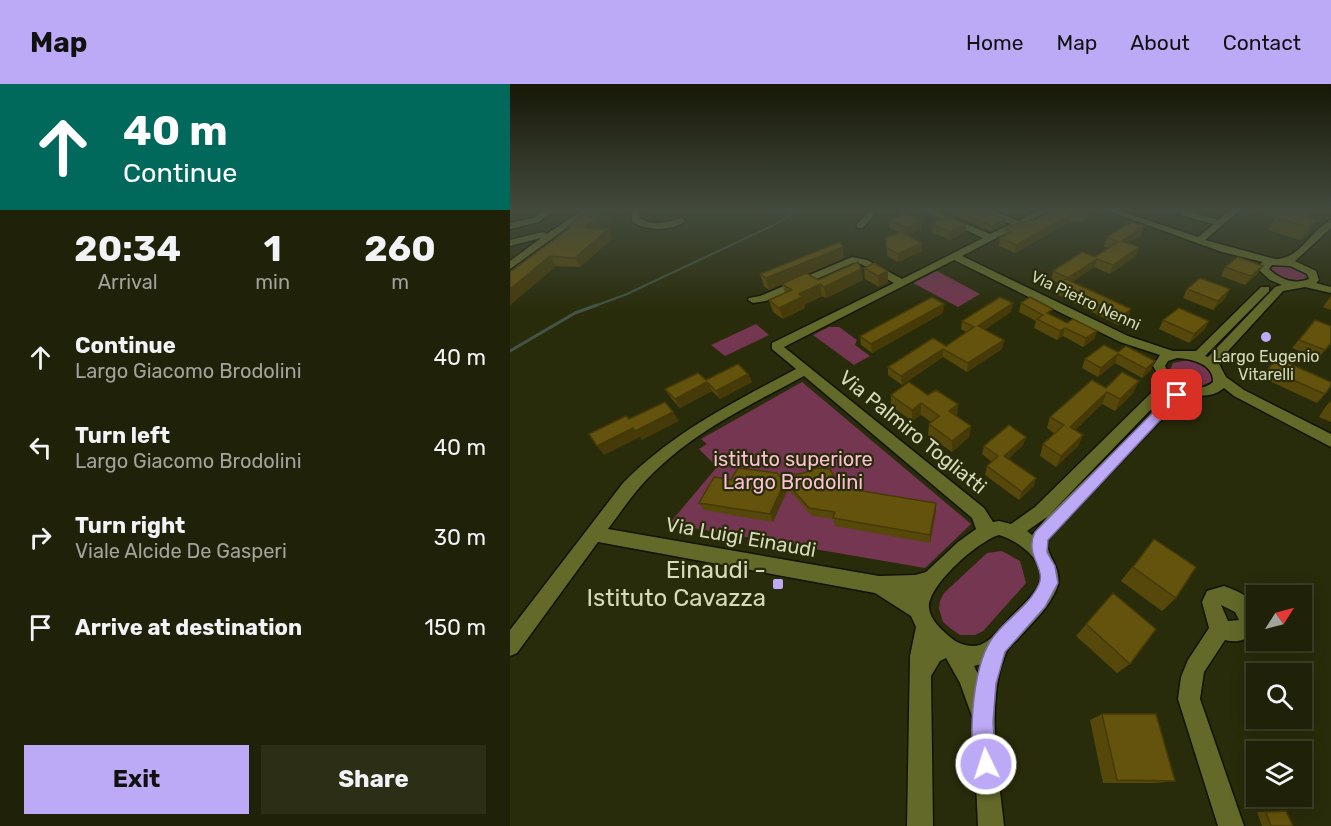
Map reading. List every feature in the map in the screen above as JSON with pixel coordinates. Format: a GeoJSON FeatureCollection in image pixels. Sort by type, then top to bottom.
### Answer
{"type":"FeatureCollection","features":[{"type":"Feature","properties":{"kind":"street"},"geometry":{"type":"LineString","coordinates":[[510,266],[520,256],[539,244]]}},
{"type":"Feature","properties":{"kind":"street"},"geometry":{"type":"LineString","coordinates":[[549,244],[554,244]]}},
{"type":"Feature","properties":{"kind":"street"},"geometry":{"type":"LineString","coordinates":[[510,276],[554,244]]}},
{"type":"Feature","properties":{"kind":"street"},"geometry":{"type":"LineString","coordinates":[[753,300],[762,299],[852,260],[867,264],[902,283],[979,244]]}},
{"type":"Feature","properties":{"kind":"street"},"geometry":{"type":"LineString","coordinates":[[1207,244],[1269,268],[1294,284]]}},
{"type":"Feature","properties":{"kind":"street"},"geometry":{"type":"LineString","coordinates":[[1269,268],[1296,257],[1310,244]]}},
{"type":"Feature","properties":{"kind":"street"},"geometry":{"type":"LineString","coordinates":[[1309,277],[1306,262],[1324,244]]}},
{"type":"Feature","properties":{"kind":"street"},"geometry":{"type":"LineString","coordinates":[[520,256],[526,259],[538,257]]}},
{"type":"Feature","properties":{"kind":"street","name":"Via Pietro Nenni"},"geometry":{"type":"LineString","coordinates":[[954,256],[1124,339],[1172,355],[1192,356]]}},
{"type":"Feature","properties":{"kind":"street"},"geometry":{"type":"LineString","coordinates":[[1285,262],[1331,290]]}},
{"type":"Feature","properties":{"kind":"street"},"geometry":{"type":"LineString","coordinates":[[1192,356],[1199,354],[1269,286],[1269,268]]}},
{"type":"Feature","properties":{"kind":"street"},"geometry":{"type":"LineString","coordinates":[[1216,379],[1213,359],[1279,290],[1309,277],[1331,285]]}},
{"type":"Feature","properties":{"kind":"street","name":"Via Palmiro Togliatti"},"geometry":{"type":"LineString","coordinates":[[902,283],[776,346],[978,513],[985,523],[985,531]]}},
{"type":"Feature","properties":{"kind":"street"},"geometry":{"type":"LineString","coordinates":[[1124,339],[1160,363],[1162,373],[1168,380],[1188,390],[1204,392],[1216,379]]}},
{"type":"Feature","properties":{"kind":"street"},"geometry":{"type":"LineString","coordinates":[[1160,363],[1164,358],[1172,355]]}},
{"type":"Feature","properties":{"kind":"street"},"geometry":{"type":"LineString","coordinates":[[1192,356],[1216,379],[1274,413],[1331,441]]}},
{"type":"Feature","properties":{"kind":"street"},"geometry":{"type":"LineString","coordinates":[[510,646],[636,480],[664,453],[701,428],[805,370]]}},
{"type":"Feature","properties":{"kind":"street"},"geometry":{"type":"LineString","coordinates":[[1014,531],[1041,512],[1156,396],[1168,380]]}},
{"type":"Feature","properties":{"kind":"street"},"geometry":{"type":"LineString","coordinates":[[1039,553],[1040,537],[1054,521],[1177,395],[1188,390]]}},
{"type":"Feature","properties":{"kind":"street"},"geometry":{"type":"LineString","coordinates":[[920,826],[919,643],[923,618],[920,597],[928,580],[985,531],[999,528],[1014,531],[1030,543],[1039,553],[1049,572],[1049,583],[1039,601],[998,647],[986,684],[983,722],[991,826]]}},
{"type":"Feature","properties":{"kind":"street","name":"Via Luigi Einaudi"},"geometry":{"type":"LineString","coordinates":[[594,534],[879,585],[915,584],[928,580]]}},
{"type":"Feature","properties":{"kind":"street","name":"Via Luigi Einaudi"},"geometry":{"type":"LineString","coordinates":[[879,585],[923,618]]}},
{"type":"Feature","properties":{"kind":"street"},"geometry":{"type":"LineString","coordinates":[[923,618],[950,650],[972,686],[983,722]]}},
{"type":"Feature","properties":{"kind":"street"},"geometry":{"type":"LineString","coordinates":[[1221,628],[1194,666],[1188,687],[1190,706],[1231,826]]}},
{"type":"Feature","properties":{"kind":"street"},"geometry":{"type":"LineString","coordinates":[[920,674],[933,654],[950,650],[976,657],[998,647]]}},
{"type":"Feature","properties":{"kind":"green space"},"geometry":{"type":"Polygon","coordinates":[[[1274,265],[1298,268],[1308,277],[1299,281],[1285,279],[1272,271],[1274,265]]]}},
{"type":"Feature","properties":{"kind":"green space"},"geometry":{"type":"Polygon","coordinates":[[[937,271],[980,294],[958,307],[913,283],[937,271]]]}},
{"type":"Feature","properties":{"kind":"green space"},"geometry":{"type":"Polygon","coordinates":[[[756,324],[769,335],[725,356],[711,345],[756,324]]]}},
{"type":"Feature","properties":{"kind":"green space"},"geometry":{"type":"Polygon","coordinates":[[[829,327],[839,327],[857,340],[855,345],[870,356],[854,365],[813,335],[829,327]]]}},
{"type":"Feature","properties":{"kind":"green space"},"geometry":{"type":"Polygon","coordinates":[[[1189,360],[1203,365],[1213,377],[1212,381],[1195,386],[1178,379],[1170,370],[1173,363],[1189,360]]]}},
{"type":"Feature","properties":{"kind":"green space","name":"istituto superiore Largo Brodolini"},"geometry":{"type":"Polygon","coordinates":[[[802,382],[971,524],[925,568],[669,524],[717,467],[699,449],[707,444],[701,439],[802,382]]]}},
{"type":"Feature","properties":{"kind":"green space"},"geometry":{"type":"Polygon","coordinates":[[[1002,551],[1020,561],[1026,583],[983,631],[975,635],[960,635],[943,622],[939,609],[944,593],[987,553],[1002,551]]]}},
{"type":"Feature","properties":{"kind":"building"},"geometry":{"type":"Polygon","coordinates":[[[549,244],[591,244],[575,258],[550,256],[510,289],[510,272],[549,244]]]}},
{"type":"Feature","properties":{"kind":"building"},"geometry":{"type":"Polygon","coordinates":[[[836,244],[841,244],[843,247],[766,278],[760,274],[836,244]]]}},
{"type":"Feature","properties":{"kind":"building"},"geometry":{"type":"Polygon","coordinates":[[[886,244],[921,244],[898,254],[886,247],[886,244]]]}},
{"type":"Feature","properties":{"kind":"building"},"geometry":{"type":"Polygon","coordinates":[[[1116,244],[1129,244],[1139,247],[1113,265],[1097,259],[1068,278],[1053,271],[1082,252],[1095,257],[1116,244]]]}},
{"type":"Feature","properties":{"kind":"building"},"geometry":{"type":"Polygon","coordinates":[[[1238,257],[1263,266],[1251,276],[1225,267],[1238,257]]]}},
{"type":"Feature","properties":{"kind":"building"},"geometry":{"type":"Polygon","coordinates":[[[858,262],[861,269],[824,287],[820,284],[799,294],[802,297],[779,308],[769,300],[792,290],[782,284],[806,273],[818,280],[858,262]]]}},
{"type":"Feature","properties":{"kind":"building"},"geometry":{"type":"Polygon","coordinates":[[[874,263],[888,271],[878,276],[864,268],[874,263]]]}},
{"type":"Feature","properties":{"kind":"building"},"geometry":{"type":"Polygon","coordinates":[[[1200,278],[1230,289],[1218,301],[1187,289],[1200,278]]]}},
{"type":"Feature","properties":{"kind":"building"},"geometry":{"type":"Polygon","coordinates":[[[1066,279],[1131,309],[1122,316],[1056,285],[1066,279]]]}},
{"type":"Feature","properties":{"kind":"building"},"geometry":{"type":"Polygon","coordinates":[[[932,297],[944,304],[871,344],[860,336],[932,297]]]}},
{"type":"Feature","properties":{"kind":"building"},"geometry":{"type":"Polygon","coordinates":[[[1000,297],[1013,303],[978,326],[1004,340],[968,363],[943,349],[901,376],[888,367],[933,338],[946,346],[974,327],[962,321],[1000,297]]]}},
{"type":"Feature","properties":{"kind":"building"},"geometry":{"type":"Polygon","coordinates":[[[1030,297],[1053,309],[1047,313],[1067,323],[1073,319],[1097,331],[1086,338],[1065,328],[1060,331],[1037,319],[1043,315],[1021,303],[1030,297]]]}},
{"type":"Feature","properties":{"kind":"building"},"geometry":{"type":"Polygon","coordinates":[[[1179,308],[1209,321],[1194,334],[1163,320],[1179,308]]]}},
{"type":"Feature","properties":{"kind":"building"},"geometry":{"type":"Polygon","coordinates":[[[1315,320],[1331,326],[1331,343],[1325,350],[1299,340],[1315,320]]]}},
{"type":"Feature","properties":{"kind":"building"},"geometry":{"type":"Polygon","coordinates":[[[1104,345],[1118,352],[1126,346],[1155,361],[1146,369],[1118,354],[1101,368],[1085,359],[1104,345]]]}},
{"type":"Feature","properties":{"kind":"building"},"geometry":{"type":"Polygon","coordinates":[[[1277,358],[1331,382],[1331,386],[1325,394],[1268,369],[1277,358]]]}},
{"type":"Feature","properties":{"kind":"building"},"geometry":{"type":"Polygon","coordinates":[[[738,364],[748,374],[716,391],[707,382],[675,399],[665,389],[698,373],[706,380],[738,364]]]}},
{"type":"Feature","properties":{"kind":"building"},"geometry":{"type":"Polygon","coordinates":[[[1122,372],[1139,381],[1120,399],[1107,392],[1070,427],[1083,435],[1061,456],[1043,444],[1064,425],[1050,417],[1092,380],[1106,388],[1122,372]]]}},
{"type":"Feature","properties":{"kind":"building"},"geometry":{"type":"Polygon","coordinates":[[[909,382],[928,395],[936,390],[958,404],[949,411],[971,426],[952,441],[929,424],[939,416],[921,403],[912,410],[891,395],[909,382]]]}},
{"type":"Feature","properties":{"kind":"building"},"geometry":{"type":"Polygon","coordinates":[[[665,402],[673,412],[635,431],[633,428],[597,446],[589,434],[626,416],[629,419],[665,402]]]}},
{"type":"Feature","properties":{"kind":"building"},"geometry":{"type":"Polygon","coordinates":[[[1009,425],[1026,437],[1004,456],[1036,478],[1022,492],[987,466],[998,456],[984,446],[1009,425]]]}},
{"type":"Feature","properties":{"kind":"building"},"geometry":{"type":"Polygon","coordinates":[[[738,468],[777,473],[780,477],[804,473],[816,468],[830,469],[834,477],[831,486],[936,503],[930,535],[833,518],[835,512],[809,508],[785,481],[770,514],[699,503],[714,477],[731,480],[738,468]]]}},
{"type":"Feature","properties":{"kind":"building"},"geometry":{"type":"Polygon","coordinates":[[[1154,539],[1196,567],[1176,598],[1133,567],[1154,539]]]}},
{"type":"Feature","properties":{"kind":"building"},"geometry":{"type":"Polygon","coordinates":[[[1113,593],[1156,629],[1130,664],[1086,624],[1113,593]]]}},
{"type":"Feature","properties":{"kind":"building"},"geometry":{"type":"Polygon","coordinates":[[[1102,714],[1156,714],[1175,781],[1117,780],[1102,714]]]}},
{"type":"Feature","properties":{"kind":"building"},"geometry":{"type":"Polygon","coordinates":[[[1286,811],[1293,826],[1271,826],[1266,812],[1286,811]]]}},
{"type":"Feature","properties":{"kind":"waterway"},"geometry":{"type":"LineString","coordinates":[[592,307],[627,294],[734,244]]}},
{"type":"Feature","properties":{"kind":"waterway"},"geometry":{"type":"LineString","coordinates":[[510,351],[575,313],[597,305]]}},
{"type":"Feature","properties":{"kind":"place","name":"Largo Eugenio Vitarelli"},"geometry":{"type":"Point","coordinates":[1266,337]}},
{"type":"Feature","properties":{"kind":"place","name":"Einaudi - Istituto Cavazza"},"geometry":{"type":"Point","coordinates":[778,584]}},
{"type":"Feature","properties":{"kind":"route"},"geometry":{"type":"LineString","coordinates":[[986,764],[983,722],[986,684],[992,664],[998,647],[1039,601],[1049,583],[1049,572],[1039,553],[1040,537],[1177,395]]}}]}
